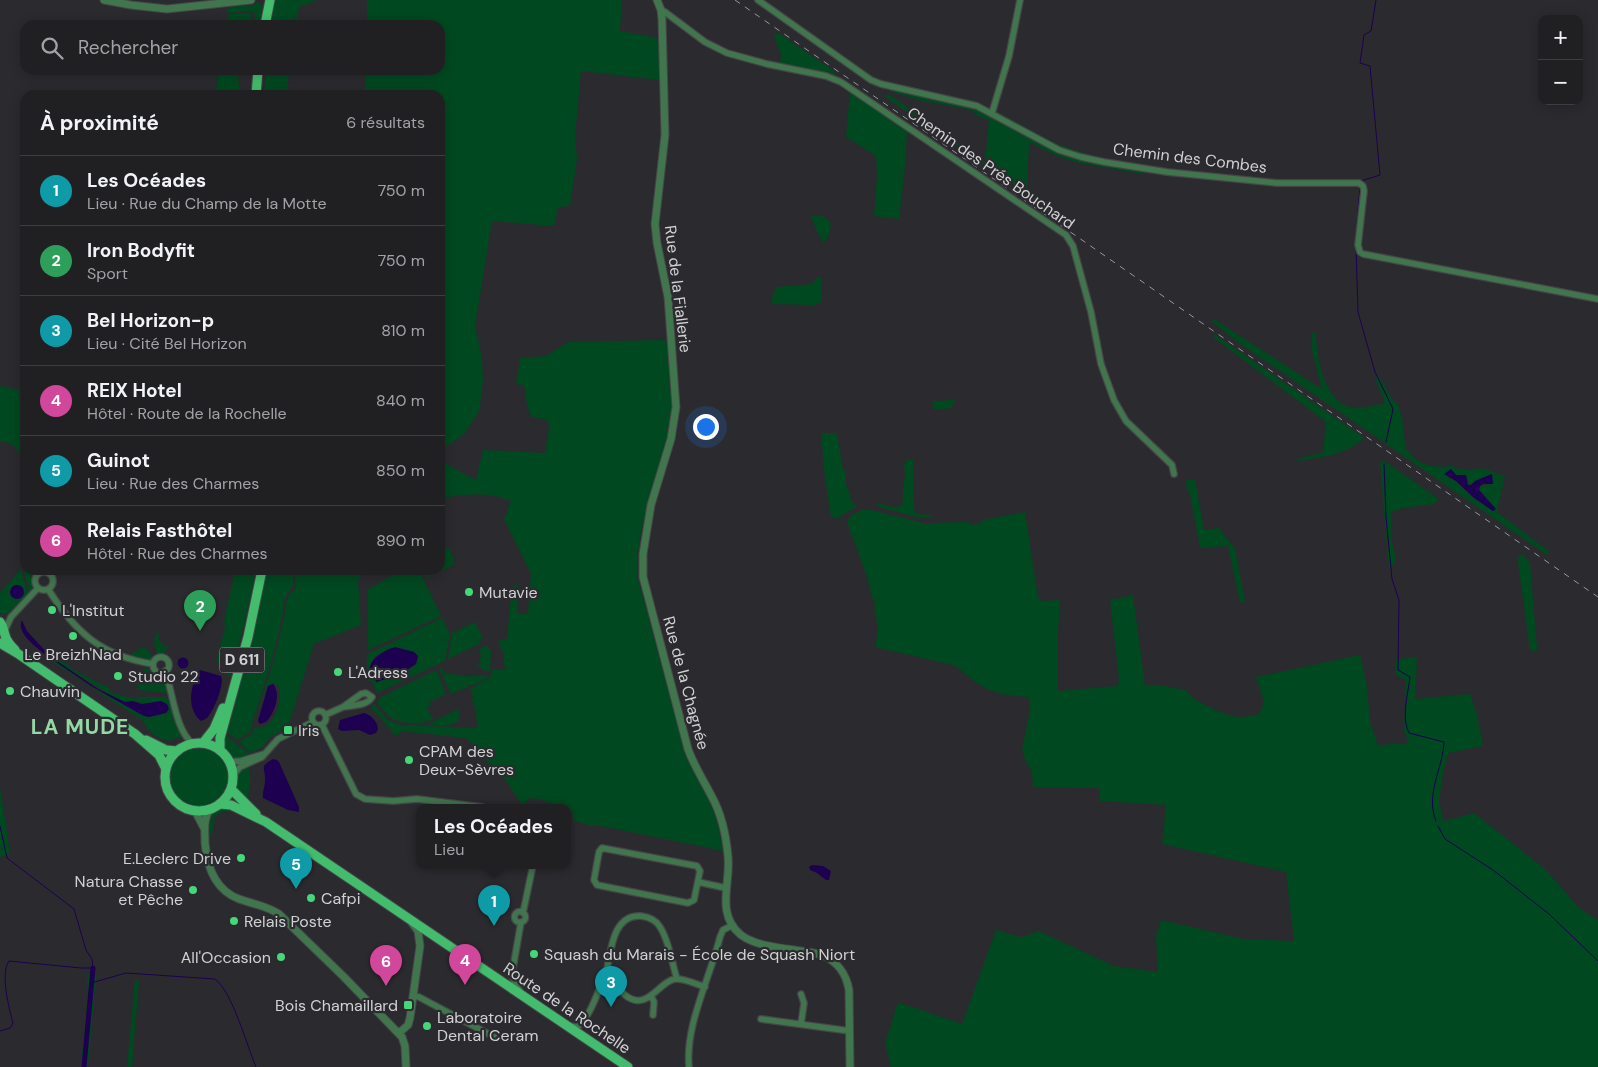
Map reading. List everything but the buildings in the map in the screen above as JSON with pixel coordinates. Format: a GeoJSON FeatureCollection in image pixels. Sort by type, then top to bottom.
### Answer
{"type":"FeatureCollection","features":[{"type":"Feature","properties":{"kind":"main road"},"geometry":{"type":"LineString","coordinates":[[267,20],[271,0]]}},
{"type":"Feature","properties":{"kind":"main road"},"geometry":{"type":"LineString","coordinates":[[258,90],[259,75]]}},
{"type":"Feature","properties":{"kind":"main road","name":"D 611"},"geometry":{"type":"LineString","coordinates":[[203,743],[214,729],[228,695],[260,575]]}},
{"type":"Feature","properties":{"kind":"main road","name":"D 611"},"geometry":{"type":"LineString","coordinates":[[220,750],[220,738],[248,638],[260,575]]}},
{"type":"Feature","properties":{"kind":"main road"},"geometry":{"type":"LineString","coordinates":[[2,632],[17,653],[135,734],[166,750],[177,751]]}},
{"type":"Feature","properties":{"kind":"main road"},"geometry":{"type":"LineString","coordinates":[[135,734],[159,756],[166,769]]}},
{"type":"Feature","properties":{"kind":"main road"},"geometry":{"type":"LineString","coordinates":[[203,743],[220,750],[229,762],[233,775],[231,789],[220,804],[210,809],[195,811],[178,803],[169,794],[165,781],[166,769],[170,759],[177,751],[193,744],[203,743]]}},
{"type":"Feature","properties":{"kind":"main road","name":"Route de la Rochelle"},"geometry":{"type":"LineString","coordinates":[[231,789],[240,800],[266,822],[628,1067]]}},
{"type":"Feature","properties":{"kind":"main road","name":"Route de la Rochelle"},"geometry":{"type":"LineString","coordinates":[[220,804],[233,806],[266,822]]}},
{"type":"Feature","properties":{"kind":"street"},"geometry":{"type":"LineString","coordinates":[[104,0],[167,9],[251,0]]}},
{"type":"Feature","properties":{"kind":"street","name":"Rue de la Fiallerie"},"geometry":{"type":"LineString","coordinates":[[648,520],[669,444],[676,407],[668,296],[657,243],[656,224],[665,134],[661,10],[657,0]]}},
{"type":"Feature","properties":{"kind":"street","name":"Chemin des Combes"},"geometry":{"type":"LineString","coordinates":[[758,0],[875,82],[961,102],[992,113],[1060,150],[1104,162],[1167,172],[1277,183],[1360,184],[1364,197],[1358,245],[1360,252],[1363,254],[1598,298]]}},
{"type":"Feature","properties":{"kind":"street"},"geometry":{"type":"LineString","coordinates":[[992,113],[1009,56],[1020,0]]}},
{"type":"Feature","properties":{"kind":"street","name":"Chemin des Prés Bouchard"},"geometry":{"type":"LineString","coordinates":[[661,10],[705,42],[727,53],[767,64],[826,76],[841,82],[1070,238],[1091,312],[1101,364],[1114,400],[1126,421],[1172,465],[1174,474]]}},
{"type":"Feature","properties":{"kind":"street","name":"Rue de la Chagnée"},"geometry":{"type":"LineString","coordinates":[[648,520],[643,554],[643,577],[688,749],[713,797],[722,822],[728,858],[726,909],[732,925]]}},
{"type":"Feature","properties":{"kind":"street"},"geometry":{"type":"LineString","coordinates":[[38,575],[36,583],[38,588]]}},
{"type":"Feature","properties":{"kind":"street"},"geometry":{"type":"LineString","coordinates":[[38,588],[48,589],[52,584],[50,575]]}},
{"type":"Feature","properties":{"kind":"street"},"geometry":{"type":"LineString","coordinates":[[2,632],[11,617],[38,588]]}},
{"type":"Feature","properties":{"kind":"street"},"geometry":{"type":"LineString","coordinates":[[48,589],[68,618],[90,640],[118,656],[152,664]]}},
{"type":"Feature","properties":{"kind":"street"},"geometry":{"type":"LineString","coordinates":[[2,632],[11,617]]}},
{"type":"Feature","properties":{"kind":"street"},"geometry":{"type":"LineString","coordinates":[[152,664],[156,658],[164,658],[168,664],[165,671],[180,722],[188,739],[193,744]]}},
{"type":"Feature","properties":{"kind":"street"},"geometry":{"type":"LineString","coordinates":[[152,664],[158,672],[165,671]]}},
{"type":"Feature","properties":{"kind":"street"},"geometry":{"type":"LineString","coordinates":[[326,715],[343,707]]}},
{"type":"Feature","properties":{"kind":"street"},"geometry":{"type":"LineString","coordinates":[[312,722],[313,715],[316,712],[320,711],[326,715]]}},
{"type":"Feature","properties":{"kind":"street"},"geometry":{"type":"LineString","coordinates":[[322,725],[326,720],[326,715]]}},
{"type":"Feature","properties":{"kind":"street"},"geometry":{"type":"LineString","coordinates":[[312,722],[318,726],[322,725]]}},
{"type":"Feature","properties":{"kind":"street"},"geometry":{"type":"LineString","coordinates":[[233,775],[238,768],[259,760],[278,739],[312,722]]}},
{"type":"Feature","properties":{"kind":"street"},"geometry":{"type":"LineString","coordinates":[[322,725],[356,794],[361,797],[393,801],[417,799],[458,804]]}},
{"type":"Feature","properties":{"kind":"street"},"geometry":{"type":"LineString","coordinates":[[229,762],[241,761],[266,753]]}},
{"type":"Feature","properties":{"kind":"street"},"geometry":{"type":"LineString","coordinates":[[210,809],[205,821],[208,865],[221,887],[235,897],[279,914],[344,976],[399,1033],[405,1046],[406,1067]]}},
{"type":"Feature","properties":{"kind":"street"},"geometry":{"type":"LineString","coordinates":[[195,811],[205,831]]}},
{"type":"Feature","properties":{"kind":"street"},"geometry":{"type":"LineString","coordinates":[[602,848],[606,848],[697,866],[700,869],[698,882],[694,900],[688,903],[599,886],[594,880],[599,852],[602,848]]}},
{"type":"Feature","properties":{"kind":"street"},"geometry":{"type":"LineString","coordinates":[[525,996],[514,984],[512,974],[521,922],[525,918],[524,913],[532,869]]}},
{"type":"Feature","properties":{"kind":"street"},"geometry":{"type":"LineString","coordinates":[[698,882],[726,888]]}},
{"type":"Feature","properties":{"kind":"street"},"geometry":{"type":"LineString","coordinates":[[566,1025],[574,1028],[582,1024],[607,969],[617,930],[626,920],[643,916],[655,921],[662,930],[677,979]]}},
{"type":"Feature","properties":{"kind":"street"},"geometry":{"type":"LineString","coordinates":[[399,1033],[409,1023],[420,941],[418,931],[410,920]]}},
{"type":"Feature","properties":{"kind":"street"},"geometry":{"type":"LineString","coordinates":[[689,1067],[690,1045],[721,933],[732,925],[741,935],[756,942],[817,954],[835,963],[844,973],[848,985],[850,1067]]}},
{"type":"Feature","properties":{"kind":"street"},"geometry":{"type":"LineString","coordinates":[[607,969],[620,990],[629,998],[639,999],[651,996],[665,983],[677,979],[705,987]]}},
{"type":"Feature","properties":{"kind":"street"},"geometry":{"type":"LineString","coordinates":[[801,994],[804,1003],[801,1024]]}},
{"type":"Feature","properties":{"kind":"street"},"geometry":{"type":"LineString","coordinates":[[413,996],[419,997],[496,1038]]}},
{"type":"Feature","properties":{"kind":"street"},"geometry":{"type":"LineString","coordinates":[[651,996],[654,1002],[653,1015]]}},
{"type":"Feature","properties":{"kind":"street"},"geometry":{"type":"LineString","coordinates":[[761,1019],[850,1031]]}},
{"type":"Feature","properties":{"kind":"green space"},"geometry":{"type":"Polygon","coordinates":[[[275,0],[317,0],[299,7],[297,20],[272,20],[275,0]]]}},
{"type":"Feature","properties":{"kind":"green space"},"geometry":{"type":"Polygon","coordinates":[[[367,0],[622,0],[620,31],[659,38],[661,72],[667,81],[581,71],[575,137],[577,158],[570,206],[558,207],[554,226],[492,221],[475,326],[482,358],[483,382],[479,411],[465,433],[445,446],[445,90],[365,90],[366,75],[445,75],[445,20],[367,20],[367,0]]]}},
{"type":"Feature","properties":{"kind":"green space"},"geometry":{"type":"Polygon","coordinates":[[[257,2],[263,6],[260,20],[254,20],[255,15],[252,11],[227,12],[229,7],[254,5],[257,2]]]}},
{"type":"Feature","properties":{"kind":"green space"},"geometry":{"type":"Polygon","coordinates":[[[239,13],[251,14],[250,20],[228,20],[228,15],[239,13]]]}},
{"type":"Feature","properties":{"kind":"green space"},"geometry":{"type":"Polygon","coordinates":[[[775,34],[780,34],[834,71],[835,76],[828,73],[782,65],[780,63],[781,55],[774,36],[775,34]]]}},
{"type":"Feature","properties":{"kind":"green space"},"geometry":{"type":"Polygon","coordinates":[[[218,75],[239,75],[239,90],[216,90],[218,75]]]}},
{"type":"Feature","properties":{"kind":"green space"},"geometry":{"type":"Polygon","coordinates":[[[266,75],[289,75],[287,90],[264,90],[266,75]]]}},
{"type":"Feature","properties":{"kind":"green space"},"geometry":{"type":"Polygon","coordinates":[[[892,89],[972,107],[995,118],[998,112],[1055,143],[1094,156],[1093,161],[1144,171],[1143,174],[1078,163],[1055,155],[1029,142],[1027,194],[885,97],[886,94],[896,99],[985,162],[989,120],[978,116],[971,110],[922,101],[889,91],[892,89]]]}},
{"type":"Feature","properties":{"kind":"green space"},"geometry":{"type":"Polygon","coordinates":[[[850,92],[907,130],[899,219],[874,216],[877,175],[876,156],[846,137],[850,92]]]}},
{"type":"Feature","properties":{"kind":"green space"},"geometry":{"type":"Polygon","coordinates":[[[811,216],[826,218],[831,224],[824,244],[811,216]]]}},
{"type":"Feature","properties":{"kind":"green space"},"geometry":{"type":"Polygon","coordinates":[[[817,277],[821,277],[821,302],[815,305],[771,304],[776,287],[813,284],[817,277]]]}},
{"type":"Feature","properties":{"kind":"green space"},"geometry":{"type":"Polygon","coordinates":[[[1214,319],[1322,389],[1312,351],[1312,333],[1316,332],[1323,376],[1333,396],[1341,403],[1350,407],[1368,407],[1385,403],[1375,378],[1380,378],[1399,407],[1406,449],[1411,455],[1427,465],[1439,467],[1453,466],[1461,470],[1485,469],[1505,476],[1497,512],[1550,552],[1547,555],[1238,342],[1212,322],[1214,319]],[[1451,469],[1447,477],[1456,481],[1474,498],[1495,509],[1479,490],[1480,486],[1486,485],[1492,474],[1467,485],[1468,478],[1456,475],[1451,469]]]}},
{"type":"Feature","properties":{"kind":"green space"},"geometry":{"type":"Polygon","coordinates":[[[1214,334],[1363,437],[1363,439],[1340,452],[1298,461],[1298,459],[1323,452],[1326,422],[1213,337],[1214,334]]]}},
{"type":"Feature","properties":{"kind":"green space"},"geometry":{"type":"Polygon","coordinates":[[[666,340],[671,380],[669,434],[642,528],[639,545],[638,579],[682,742],[688,760],[715,811],[724,851],[601,826],[591,826],[573,820],[571,804],[552,804],[531,798],[521,804],[505,779],[490,766],[475,743],[472,744],[466,738],[400,731],[399,735],[395,735],[371,707],[374,704],[388,720],[400,725],[478,728],[476,710],[471,699],[474,698],[470,689],[490,678],[492,670],[506,670],[503,661],[504,655],[498,642],[507,638],[512,587],[519,584],[517,614],[528,614],[531,574],[504,519],[511,501],[484,495],[445,497],[445,464],[476,480],[483,450],[545,453],[549,429],[548,420],[531,417],[524,385],[516,384],[520,358],[546,356],[568,342],[666,340]]]}},
{"type":"Feature","properties":{"kind":"green space"},"geometry":{"type":"Polygon","coordinates":[[[0,386],[20,390],[20,455],[11,444],[0,441],[0,386]]]}},
{"type":"Feature","properties":{"kind":"green space"},"geometry":{"type":"Polygon","coordinates":[[[955,400],[952,408],[934,410],[932,401],[955,400]]]}},
{"type":"Feature","properties":{"kind":"green space"},"geometry":{"type":"Polygon","coordinates":[[[821,433],[837,433],[842,465],[846,474],[846,484],[853,504],[856,505],[856,507],[836,519],[834,516],[831,518],[821,433]]]}},
{"type":"Feature","properties":{"kind":"green space"},"geometry":{"type":"Polygon","coordinates":[[[913,459],[914,509],[916,514],[932,515],[930,518],[917,517],[878,507],[878,504],[881,504],[897,507],[903,503],[906,472],[903,468],[906,460],[913,459]]]}},
{"type":"Feature","properties":{"kind":"green space"},"geometry":{"type":"Polygon","coordinates":[[[1382,461],[1439,499],[1434,504],[1404,508],[1391,512],[1391,536],[1396,560],[1389,570],[1380,463],[1382,461]]]}},
{"type":"Feature","properties":{"kind":"green space"},"geometry":{"type":"Polygon","coordinates":[[[1191,479],[1195,480],[1204,530],[1219,528],[1235,549],[1245,601],[1240,603],[1228,546],[1200,548],[1190,495],[1185,483],[1191,479]]]}},
{"type":"Feature","properties":{"kind":"green space"},"geometry":{"type":"Polygon","coordinates":[[[862,510],[870,510],[928,524],[969,522],[970,525],[982,523],[982,520],[1025,512],[1038,598],[1042,601],[1060,601],[1058,691],[1118,686],[1119,678],[1110,600],[1133,595],[1145,685],[1159,685],[1185,690],[1195,699],[1226,714],[1239,717],[1259,714],[1264,702],[1256,677],[1360,655],[1367,686],[1370,722],[1378,745],[1408,743],[1404,730],[1406,680],[1395,675],[1396,659],[1417,657],[1415,699],[1470,694],[1477,715],[1483,746],[1449,753],[1447,756],[1440,797],[1441,813],[1444,821],[1474,813],[1545,869],[1579,908],[1598,920],[1598,1067],[891,1067],[885,1043],[898,1002],[962,1024],[996,930],[1021,937],[1039,931],[1114,966],[1158,972],[1156,936],[1161,920],[1244,939],[1294,941],[1286,872],[1162,844],[1166,805],[1100,801],[1099,788],[1033,787],[1032,771],[1026,762],[1022,749],[1029,715],[1030,697],[1008,695],[987,689],[952,665],[875,647],[878,629],[874,607],[875,602],[872,598],[867,577],[847,522],[851,515],[862,510]]]}},
{"type":"Feature","properties":{"kind":"green space"},"geometry":{"type":"Polygon","coordinates":[[[449,547],[455,564],[445,569],[445,549],[449,547]]]}},
{"type":"Feature","properties":{"kind":"green space"},"geometry":{"type":"Polygon","coordinates":[[[1520,554],[1524,555],[1530,563],[1537,647],[1537,650],[1533,652],[1530,649],[1518,563],[1520,554]]]}},
{"type":"Feature","properties":{"kind":"green space"},"geometry":{"type":"Polygon","coordinates":[[[20,570],[20,575],[23,575],[28,594],[7,614],[0,613],[0,593],[20,570]]]}},
{"type":"Feature","properties":{"kind":"green space"},"geometry":{"type":"Polygon","coordinates":[[[25,575],[32,575],[33,578],[33,585],[29,593],[25,575]]]}},
{"type":"Feature","properties":{"kind":"green space"},"geometry":{"type":"Polygon","coordinates":[[[234,575],[255,575],[230,678],[222,664],[216,662],[225,628],[224,621],[234,575]]]}},
{"type":"Feature","properties":{"kind":"green space"},"geometry":{"type":"Polygon","coordinates":[[[265,575],[293,575],[294,586],[284,600],[282,619],[271,663],[251,731],[238,740],[226,732],[265,575]]]}},
{"type":"Feature","properties":{"kind":"green space"},"geometry":{"type":"Polygon","coordinates":[[[295,575],[362,575],[358,580],[361,625],[314,644],[288,727],[271,737],[262,748],[250,753],[239,742],[252,734],[255,727],[261,728],[271,721],[277,711],[279,687],[273,683],[267,686],[255,721],[272,666],[284,619],[286,602],[289,594],[296,588],[295,575]]]}},
{"type":"Feature","properties":{"kind":"green space"},"geometry":{"type":"Polygon","coordinates":[[[394,575],[421,575],[441,616],[368,650],[368,589],[394,575]]]}},
{"type":"Feature","properties":{"kind":"green space"},"geometry":{"type":"Polygon","coordinates":[[[442,618],[450,634],[445,661],[377,693],[372,682],[367,680],[367,654],[442,618]],[[395,647],[375,656],[371,666],[372,674],[385,680],[413,667],[405,649],[395,647]]]}},
{"type":"Feature","properties":{"kind":"green space"},"geometry":{"type":"Polygon","coordinates":[[[475,622],[483,638],[479,640],[481,643],[448,659],[452,633],[475,622]]]}},
{"type":"Feature","properties":{"kind":"green space"},"geometry":{"type":"Polygon","coordinates":[[[158,633],[160,636],[158,638],[164,647],[170,645],[164,653],[157,654],[154,643],[158,633]]]}},
{"type":"Feature","properties":{"kind":"green space"},"geometry":{"type":"Polygon","coordinates":[[[487,645],[491,651],[490,671],[486,671],[476,665],[481,663],[479,659],[482,657],[478,650],[487,645]]]}},
{"type":"Feature","properties":{"kind":"green space"},"geometry":{"type":"Polygon","coordinates":[[[144,646],[152,656],[151,659],[139,659],[130,655],[144,646]]]}},
{"type":"Feature","properties":{"kind":"green space"},"geometry":{"type":"Polygon","coordinates":[[[57,656],[74,670],[109,688],[109,692],[137,699],[138,697],[165,697],[168,699],[184,736],[167,741],[155,736],[143,721],[53,662],[53,660],[57,656]],[[54,659],[91,686],[139,714],[149,717],[166,713],[146,703],[125,702],[115,698],[54,659]]]}},
{"type":"Feature","properties":{"kind":"green space"},"geometry":{"type":"Polygon","coordinates":[[[146,667],[156,675],[164,675],[167,693],[137,690],[137,683],[140,684],[144,674],[141,673],[146,667]]]}},
{"type":"Feature","properties":{"kind":"green space"},"geometry":{"type":"Polygon","coordinates":[[[442,667],[443,672],[454,674],[489,675],[484,680],[451,694],[439,669],[442,667]]]}},
{"type":"Feature","properties":{"kind":"green space"},"geometry":{"type":"Polygon","coordinates":[[[436,670],[446,694],[430,702],[431,706],[427,707],[433,719],[420,723],[394,720],[387,715],[377,702],[379,698],[436,670]]]}},
{"type":"Feature","properties":{"kind":"green space"},"geometry":{"type":"Polygon","coordinates":[[[458,709],[460,718],[454,724],[446,726],[428,724],[458,709]]]}},
{"type":"Feature","properties":{"kind":"green space"},"geometry":{"type":"Polygon","coordinates":[[[225,735],[246,751],[249,756],[234,760],[225,746],[225,735]]]}},
{"type":"Feature","properties":{"kind":"green space"},"geometry":{"type":"Polygon","coordinates":[[[193,747],[205,747],[221,755],[227,765],[229,777],[227,789],[221,799],[205,807],[193,807],[177,799],[169,783],[169,771],[177,755],[193,747]]]}},
{"type":"Feature","properties":{"kind":"green space"},"geometry":{"type":"Polygon","coordinates":[[[249,766],[250,785],[247,800],[237,790],[236,781],[239,772],[249,766]]]}},
{"type":"Feature","properties":{"kind":"green space"},"geometry":{"type":"Polygon","coordinates":[[[0,787],[10,854],[0,857],[0,787]]]}},
{"type":"Feature","properties":{"kind":"green space"},"geometry":{"type":"Polygon","coordinates":[[[224,808],[234,811],[223,812],[214,817],[212,835],[209,835],[211,815],[224,808]]]}},
{"type":"Feature","properties":{"kind":"green space"},"geometry":{"type":"Polygon","coordinates":[[[87,973],[97,975],[88,1067],[81,1067],[88,996],[87,973]]]}},
{"type":"Feature","properties":{"kind":"green space"},"geometry":{"type":"Polygon","coordinates":[[[135,980],[139,981],[132,1067],[127,1067],[135,980]]]}},
{"type":"Feature","properties":{"kind":"shaded area"},"geometry":{"type":"Polygon","coordinates":[[[1451,469],[1456,475],[1466,475],[1468,485],[1492,474],[1493,484],[1483,484],[1479,490],[1496,509],[1493,511],[1474,498],[1456,481],[1444,474],[1451,469]]]}},
{"type":"Feature","properties":{"kind":"shaded area"},"geometry":{"type":"Polygon","coordinates":[[[17,585],[22,587],[24,592],[22,597],[17,599],[12,597],[10,592],[12,587],[17,585]]]}},
{"type":"Feature","properties":{"kind":"shaded area"},"geometry":{"type":"Polygon","coordinates":[[[22,620],[27,631],[49,655],[47,657],[24,635],[21,625],[22,620]]]}},
{"type":"Feature","properties":{"kind":"shaded area"},"geometry":{"type":"Polygon","coordinates":[[[395,647],[414,652],[418,656],[416,664],[402,673],[377,682],[370,670],[373,660],[383,652],[395,647]]]}},
{"type":"Feature","properties":{"kind":"shaded area"},"geometry":{"type":"Polygon","coordinates":[[[183,657],[189,663],[183,669],[177,663],[183,657]]]}},
{"type":"Feature","properties":{"kind":"shaded area"},"geometry":{"type":"Polygon","coordinates":[[[54,659],[98,689],[125,702],[133,701],[142,704],[161,701],[167,704],[169,709],[166,713],[149,717],[144,716],[91,686],[54,659]]]}},
{"type":"Feature","properties":{"kind":"shaded area"},"geometry":{"type":"Polygon","coordinates":[[[200,670],[221,676],[222,680],[213,709],[208,717],[201,721],[196,716],[191,704],[192,690],[200,670]]]}},
{"type":"Feature","properties":{"kind":"shaded area"},"geometry":{"type":"Polygon","coordinates":[[[273,684],[277,693],[276,704],[266,722],[260,724],[258,721],[268,686],[273,684]]]}},
{"type":"Feature","properties":{"kind":"shaded area"},"geometry":{"type":"Polygon","coordinates":[[[364,713],[372,717],[378,726],[376,733],[370,735],[359,730],[342,731],[338,729],[340,720],[364,713]]]}},
{"type":"Feature","properties":{"kind":"shaded area"},"geometry":{"type":"Polygon","coordinates":[[[273,759],[279,762],[299,807],[299,812],[288,810],[263,798],[264,766],[273,759]]]}},
{"type":"Feature","properties":{"kind":"shaded area"},"geometry":{"type":"Polygon","coordinates":[[[812,865],[823,866],[831,871],[829,880],[810,870],[809,867],[812,865]]]}},
{"type":"Feature","properties":{"kind":"waterway"},"geometry":{"type":"LineString","coordinates":[[1361,181],[1380,175],[1370,66],[1360,63],[1364,35],[1371,31],[1376,0]]}},
{"type":"Feature","properties":{"kind":"waterway"},"geometry":{"type":"LineString","coordinates":[[1356,235],[1360,187]]}},
{"type":"Feature","properties":{"kind":"waterway"},"geometry":{"type":"LineString","coordinates":[[1356,247],[1358,312],[1375,372],[1393,409],[1386,442]]}},
{"type":"Feature","properties":{"kind":"waterway"},"geometry":{"type":"LineString","coordinates":[[1384,464],[1386,517],[1392,579],[1399,600],[1398,670],[1410,677],[1406,705],[1407,727],[1409,733],[1444,742],[1433,791],[1432,801],[1436,821]]}},
{"type":"Feature","properties":{"kind":"waterway"},"geometry":{"type":"LineString","coordinates":[[0,826],[7,858],[74,909],[86,950],[92,959],[93,968],[9,961],[6,967],[5,982],[13,1023],[10,1028],[0,1031]]}},
{"type":"Feature","properties":{"kind":"waterway"},"geometry":{"type":"LineString","coordinates":[[1438,826],[1445,839],[1493,870],[1549,914],[1598,961]]}},
{"type":"Feature","properties":{"kind":"waterway"},"geometry":{"type":"LineString","coordinates":[[84,1067],[93,968]]}},
{"type":"Feature","properties":{"kind":"waterway"},"geometry":{"type":"LineString","coordinates":[[91,983],[126,973],[215,979],[221,985],[233,1007],[256,1067]]}},
{"type":"Feature","properties":{"kind":"railway"},"geometry":{"type":"LineString","coordinates":[[735,0],[1598,597]]}},
{"type":"Feature","properties":{"kind":"place","name":"Mutavie"},"geometry":{"type":"Point","coordinates":[469,592]}},
{"type":"Feature","properties":{"kind":"place","name":"L'Institut"},"geometry":{"type":"Point","coordinates":[52,610]}},
{"type":"Feature","properties":{"kind":"place","name":"Iron Bodyfit"},"geometry":{"type":"Point","coordinates":[200,631]}},
{"type":"Feature","properties":{"kind":"place","name":"Le Breizh'Nad"},"geometry":{"type":"Point","coordinates":[73,636]}},
{"type":"Feature","properties":{"kind":"place","name":"L'Adress"},"geometry":{"type":"Point","coordinates":[338,672]}},
{"type":"Feature","properties":{"kind":"place","name":"Studio 22"},"geometry":{"type":"Point","coordinates":[118,676]}},
{"type":"Feature","properties":{"kind":"place","name":"Chauvin"},"geometry":{"type":"Point","coordinates":[10,691]}},
{"type":"Feature","properties":{"kind":"place","name":"Iris"},"geometry":{"type":"Point","coordinates":[288,730]}},
{"type":"Feature","properties":{"kind":"place","name":"CPAM des Deux-Sèvres"},"geometry":{"type":"Point","coordinates":[409,760]}},
{"type":"Feature","properties":{"kind":"place","name":"E.Leclerc Drive"},"geometry":{"type":"Point","coordinates":[241,858]}},
{"type":"Feature","properties":{"kind":"place","name":"Guinot"},"geometry":{"type":"Point","coordinates":[296,889]}},
{"type":"Feature","properties":{"kind":"place","name":"Natura Chasse et Pêche"},"geometry":{"type":"Point","coordinates":[193,890]}},
{"type":"Feature","properties":{"kind":"place","name":"Cafpi"},"geometry":{"type":"Point","coordinates":[311,898]}},
{"type":"Feature","properties":{"kind":"place","name":"Relais Poste"},"geometry":{"type":"Point","coordinates":[234,921]}},
{"type":"Feature","properties":{"kind":"place","name":"Les Océades"},"geometry":{"type":"Point","coordinates":[494,926]}},
{"type":"Feature","properties":{"kind":"place","name":"Squash du Marais - École de Squash Niort"},"geometry":{"type":"Point","coordinates":[534,954]}},
{"type":"Feature","properties":{"kind":"place","name":"All'Occasion"},"geometry":{"type":"Point","coordinates":[281,957]}},
{"type":"Feature","properties":{"kind":"place","name":"REIX Hotel"},"geometry":{"type":"Point","coordinates":[465,985]}},
{"type":"Feature","properties":{"kind":"place","name":"Relais Fasthôtel"},"geometry":{"type":"Point","coordinates":[386,986]}},
{"type":"Feature","properties":{"kind":"place","name":"Bois Chamaillard"},"geometry":{"type":"Point","coordinates":[408,1005]}},
{"type":"Feature","properties":{"kind":"place","name":"Bel Horizon-p"},"geometry":{"type":"Point","coordinates":[611,1007]}},
{"type":"Feature","properties":{"kind":"place","name":"Laboratoire Dental Ceram"},"geometry":{"type":"Point","coordinates":[427,1026]}},
{"type":"Feature","properties":{"kind":"district","name":"LA MUDE"},"geometry":{"type":"Point","coordinates":[80,727]}}]}
